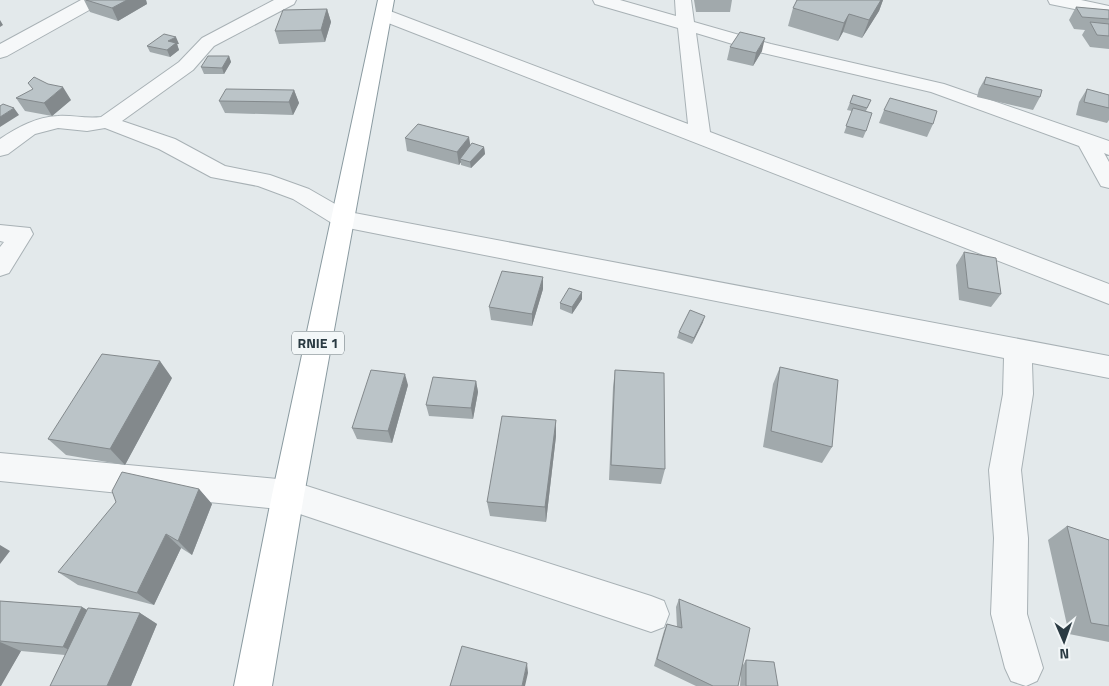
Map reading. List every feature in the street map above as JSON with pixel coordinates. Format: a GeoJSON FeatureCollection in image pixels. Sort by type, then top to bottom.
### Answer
{"type":"FeatureCollection","features":[{"type":"Feature","properties":{"kind":"highway","name":"RNIE 1"},"geometry":{"type":"LineString","coordinates":[[253,686],[288,495],[385,8]]}},
{"type":"Feature","properties":{"kind":"street"},"geometry":{"type":"LineString","coordinates":[[0,52],[94,0]]}},
{"type":"Feature","properties":{"kind":"street"},"geometry":{"type":"LineString","coordinates":[[0,149],[28,129],[58,122],[87,125],[107,122],[186,66],[208,42],[288,0]]}},
{"type":"Feature","properties":{"kind":"street"},"geometry":{"type":"LineString","coordinates":[[601,0],[766,48],[937,88],[1087,142],[1109,148]]}},
{"type":"Feature","properties":{"kind":"street"},"geometry":{"type":"LineString","coordinates":[[683,0],[684,24],[700,138]]}},
{"type":"Feature","properties":{"kind":"street"},"geometry":{"type":"LineString","coordinates":[[1056,0],[1109,10]]}},
{"type":"Feature","properties":{"kind":"street"},"geometry":{"type":"LineString","coordinates":[[385,8],[700,138],[1109,294]]}},
{"type":"Feature","properties":{"kind":"street"},"geometry":{"type":"LineString","coordinates":[[107,122],[167,144],[219,172],[262,180],[301,194],[343,219],[1109,367]]}},
{"type":"Feature","properties":{"kind":"street"},"geometry":{"type":"LineString","coordinates":[[1087,142],[1109,181]]}},
{"type":"Feature","properties":{"kind":"street"},"geometry":{"type":"LineString","coordinates":[[0,233],[22,234],[0,267]]}},
{"type":"Feature","properties":{"kind":"street"},"geometry":{"type":"LineString","coordinates":[[1018,350],[1018,394],[1005,470],[1011,538],[1009,614],[1024,668]]}},
{"type":"Feature","properties":{"kind":"street"},"geometry":{"type":"LineString","coordinates":[[0,467],[288,495],[651,614]]}},
{"type":"Feature","properties":{"kind":"building"},"geometry":{"type":"Polygon","coordinates":[[[86,0],[127,0],[112,8],[86,0]]]}},
{"type":"Feature","properties":{"kind":"building"},"geometry":{"type":"Polygon","coordinates":[[[797,0],[881,0],[869,20],[849,14],[844,23],[793,8],[797,0]]]}},
{"type":"Feature","properties":{"kind":"building"},"geometry":{"type":"Polygon","coordinates":[[[1076,7],[1109,10],[1109,19],[1082,17],[1076,7]]]}},
{"type":"Feature","properties":{"kind":"building"},"geometry":{"type":"Polygon","coordinates":[[[327,9],[321,30],[275,31],[283,10],[327,9]]]}},
{"type":"Feature","properties":{"kind":"building"},"geometry":{"type":"Polygon","coordinates":[[[1090,22],[1109,24],[1109,36],[1097,35],[1090,22]]]}},
{"type":"Feature","properties":{"kind":"building"},"geometry":{"type":"Polygon","coordinates":[[[740,32],[765,38],[756,53],[730,47],[740,32]]]}},
{"type":"Feature","properties":{"kind":"building"},"geometry":{"type":"Polygon","coordinates":[[[164,34],[176,37],[168,41],[176,43],[167,50],[147,46],[164,34]]]}},
{"type":"Feature","properties":{"kind":"building"},"geometry":{"type":"Polygon","coordinates":[[[208,56],[229,56],[222,68],[201,67],[208,56]]]}},
{"type":"Feature","properties":{"kind":"building"},"geometry":{"type":"Polygon","coordinates":[[[34,77],[48,84],[63,87],[44,103],[16,98],[33,89],[28,83],[34,77]]]}},
{"type":"Feature","properties":{"kind":"building"},"geometry":{"type":"Polygon","coordinates":[[[986,77],[1042,90],[1040,97],[984,84],[986,77]]]}},
{"type":"Feature","properties":{"kind":"building"},"geometry":{"type":"Polygon","coordinates":[[[226,89],[294,90],[289,102],[219,101],[226,89]]]}},
{"type":"Feature","properties":{"kind":"building"},"geometry":{"type":"Polygon","coordinates":[[[1087,89],[1109,95],[1109,108],[1084,102],[1087,89]]]}},
{"type":"Feature","properties":{"kind":"building"},"geometry":{"type":"Polygon","coordinates":[[[853,95],[871,100],[867,108],[850,103],[853,95]]]}},
{"type":"Feature","properties":{"kind":"building"},"geometry":{"type":"Polygon","coordinates":[[[890,98],[937,111],[933,124],[884,110],[890,98]]]}},
{"type":"Feature","properties":{"kind":"building"},"geometry":{"type":"Polygon","coordinates":[[[3,104],[14,108],[0,117],[0,106],[3,104]]]}},
{"type":"Feature","properties":{"kind":"building"},"geometry":{"type":"Polygon","coordinates":[[[853,108],[872,113],[866,131],[846,126],[853,108]]]}},
{"type":"Feature","properties":{"kind":"building"},"geometry":{"type":"Polygon","coordinates":[[[418,124],[469,137],[457,152],[405,138],[418,124]]]}},
{"type":"Feature","properties":{"kind":"building"},"geometry":{"type":"Polygon","coordinates":[[[472,143],[484,147],[470,162],[460,159],[472,143]]]}},
{"type":"Feature","properties":{"kind":"building"},"geometry":{"type":"Polygon","coordinates":[[[964,252],[996,258],[1001,294],[968,288],[964,252]]]}},
{"type":"Feature","properties":{"kind":"building"},"geometry":{"type":"Polygon","coordinates":[[[502,271],[543,277],[532,314],[489,307],[502,271]]]}},
{"type":"Feature","properties":{"kind":"building"},"geometry":{"type":"Polygon","coordinates":[[[569,288],[582,292],[572,307],[560,303],[569,288]]]}},
{"type":"Feature","properties":{"kind":"building"},"geometry":{"type":"Polygon","coordinates":[[[690,310],[705,316],[694,338],[679,332],[690,310]]]}},
{"type":"Feature","properties":{"kind":"building"},"geometry":{"type":"Polygon","coordinates":[[[102,354],[160,361],[110,449],[48,439],[102,354]]]}},
{"type":"Feature","properties":{"kind":"building"},"geometry":{"type":"Polygon","coordinates":[[[780,367],[838,380],[832,447],[771,431],[780,367]]]}},
{"type":"Feature","properties":{"kind":"building"},"geometry":{"type":"Polygon","coordinates":[[[371,370],[405,374],[388,431],[352,428],[371,370]]]}},
{"type":"Feature","properties":{"kind":"building"},"geometry":{"type":"Polygon","coordinates":[[[615,370],[664,373],[665,469],[611,465],[615,370]]]}},
{"type":"Feature","properties":{"kind":"building"},"geometry":{"type":"Polygon","coordinates":[[[433,377],[476,381],[471,408],[426,405],[433,377]]]}},
{"type":"Feature","properties":{"kind":"building"},"geometry":{"type":"Polygon","coordinates":[[[502,416],[556,420],[545,507],[487,502],[502,416]]]}},
{"type":"Feature","properties":{"kind":"building"},"geometry":{"type":"Polygon","coordinates":[[[122,472],[199,489],[178,541],[166,534],[137,593],[58,572],[116,502],[112,491],[122,472]]]}},
{"type":"Feature","properties":{"kind":"building"},"geometry":{"type":"Polygon","coordinates":[[[1067,526],[1109,540],[1109,626],[1091,623],[1067,526]]]}},
{"type":"Feature","properties":{"kind":"building"},"geometry":{"type":"Polygon","coordinates":[[[679,599],[750,628],[738,686],[713,686],[657,659],[667,624],[682,628],[679,599]]]}},
{"type":"Feature","properties":{"kind":"building"},"geometry":{"type":"Polygon","coordinates":[[[0,601],[82,607],[63,647],[0,641],[0,601]]]}},
{"type":"Feature","properties":{"kind":"building"},"geometry":{"type":"Polygon","coordinates":[[[88,608],[140,613],[107,686],[50,686],[88,608]]]}},
{"type":"Feature","properties":{"kind":"building"},"geometry":{"type":"Polygon","coordinates":[[[462,646],[527,663],[522,686],[450,686],[462,646]]]}},
{"type":"Feature","properties":{"kind":"building"},"geometry":{"type":"Polygon","coordinates":[[[746,660],[774,662],[778,686],[746,686],[746,660]]]}}]}
